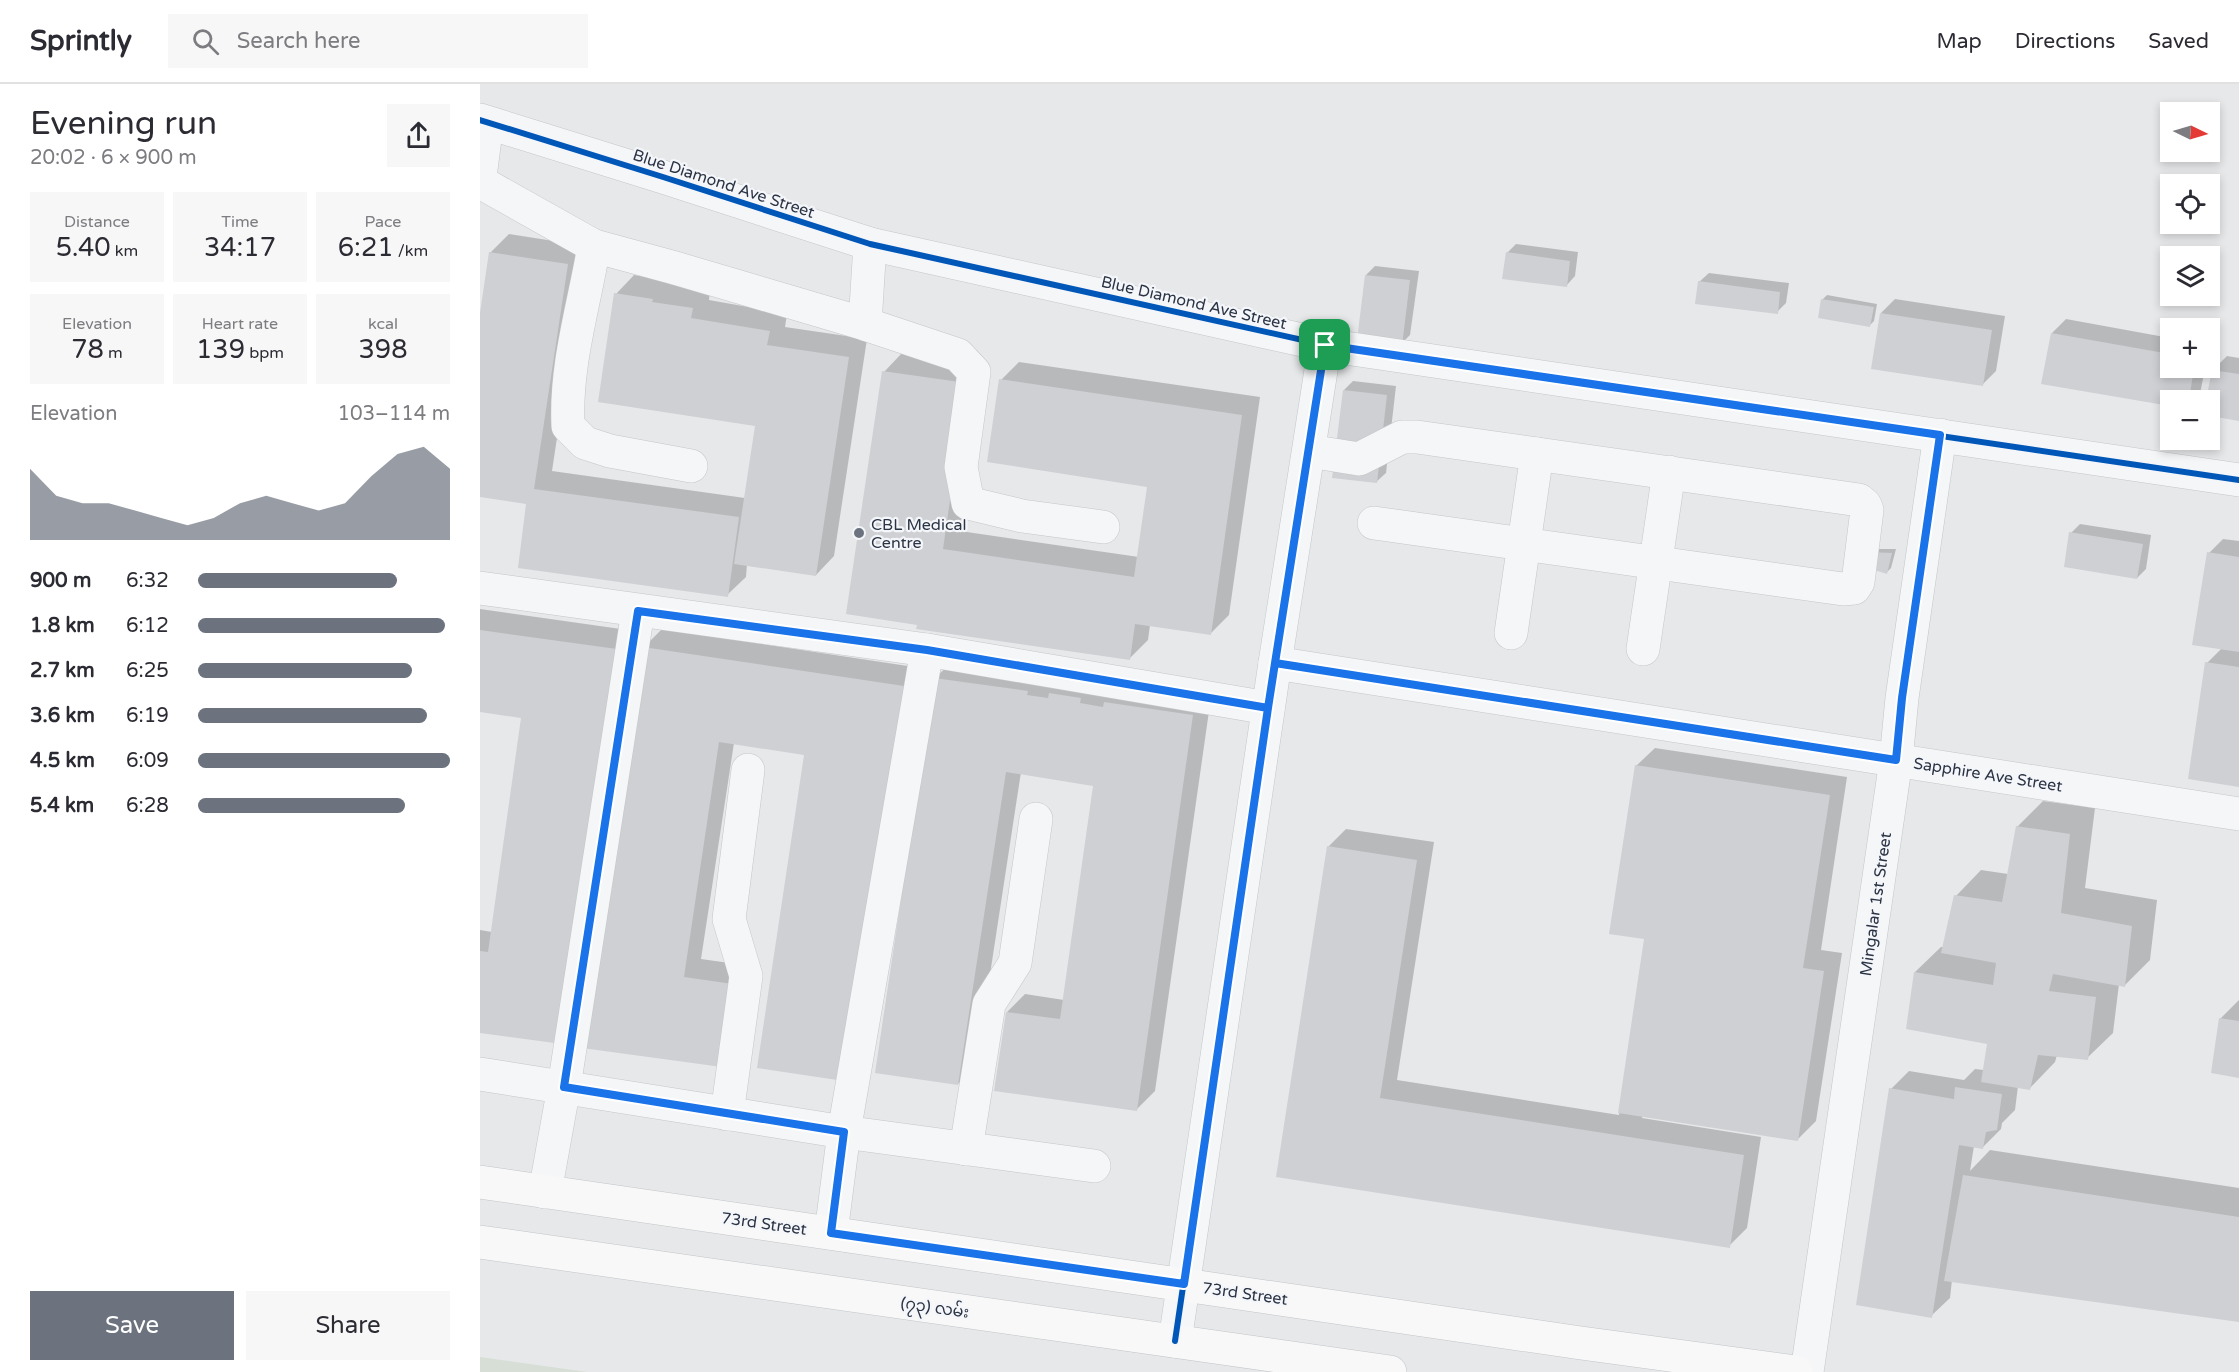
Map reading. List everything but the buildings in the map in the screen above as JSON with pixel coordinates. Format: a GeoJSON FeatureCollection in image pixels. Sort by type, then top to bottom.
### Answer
{"type":"FeatureCollection","features":[{"type":"Feature","properties":{"kind":"main road","name":"73rd Street"},"geometry":{"type":"LineString","coordinates":[[480,1182],[1581,1343],[1796,1372]]}},
{"type":"Feature","properties":{"kind":"main road","name":"(၇၃) လမ်း"},"geometry":{"type":"LineString","coordinates":[[480,1242],[1390,1372]]}},
{"type":"Feature","properties":{"kind":"street"},"geometry":{"type":"LineString","coordinates":[[480,177],[483,122]]}},
{"type":"Feature","properties":{"kind":"street","name":"Blue Diamond Ave Street"},"geometry":{"type":"LineString","coordinates":[[483,122],[870,244],[1325,345],[2239,480]]}},
{"type":"Feature","properties":{"kind":"street"},"geometry":{"type":"LineString","coordinates":[[480,182],[594,246],[865,324],[958,355],[974,372],[961,467],[968,503],[1022,516],[1103,527]]}},
{"type":"Feature","properties":{"kind":"street"},"geometry":{"type":"LineString","coordinates":[[865,324],[870,244]]}},
{"type":"Feature","properties":{"kind":"street"},"geometry":{"type":"LineString","coordinates":[[594,246],[570,364],[567,398],[568,426],[585,442],[610,451],[691,466]]}},
{"type":"Feature","properties":{"kind":"street"},"geometry":{"type":"LineString","coordinates":[[1175,1341],[1268,708],[1325,345]]}},
{"type":"Feature","properties":{"kind":"street","name":"Mingalar 1st Street"},"geometry":{"type":"LineString","coordinates":[[1807,1372],[1896,760],[1902,698],[1940,435]]}},
{"type":"Feature","properties":{"kind":"street"},"geometry":{"type":"LineString","coordinates":[[1309,451],[1359,459],[1402,437],[1417,437],[1863,502],[1867,510],[1858,582],[1854,588],[1843,589],[1374,523]]}},
{"type":"Feature","properties":{"kind":"street"},"geometry":{"type":"LineString","coordinates":[[1511,633],[1537,454]]}},
{"type":"Feature","properties":{"kind":"street"},"geometry":{"type":"LineString","coordinates":[[1643,649],[1669,472]]}},
{"type":"Feature","properties":{"kind":"street"},"geometry":{"type":"LineString","coordinates":[[480,588],[927,650],[1268,708]]}},
{"type":"Feature","properties":{"kind":"street"},"geometry":{"type":"LineString","coordinates":[[545,1192],[564,1087],[638,611]]}},
{"type":"Feature","properties":{"kind":"street"},"geometry":{"type":"LineString","coordinates":[[831,1233],[844,1132],[927,650]]}},
{"type":"Feature","properties":{"kind":"street","name":"Sapphire Ave Street"},"geometry":{"type":"LineString","coordinates":[[1275,663],[2239,814]]}},
{"type":"Feature","properties":{"kind":"street"},"geometry":{"type":"LineString","coordinates":[[727,1114],[746,976],[729,919],[748,770]]}},
{"type":"Feature","properties":{"kind":"street"},"geometry":{"type":"LineString","coordinates":[[966,1149],[990,1004],[1015,963],[1036,819]]}},
{"type":"Feature","properties":{"kind":"street"},"geometry":{"type":"LineString","coordinates":[[480,1074],[844,1132],[1094,1166]]}},
{"type":"Feature","properties":{"kind":"shaded area"},"geometry":{"type":"Polygon","coordinates":[[[480,1357],[587,1372],[480,1372],[480,1357]]]}},
{"type":"Feature","properties":{"kind":"cycle path"},"geometry":{"type":"LineString","coordinates":[[480,120],[870,244],[1325,345],[2239,480]]}},
{"type":"Feature","properties":{"kind":"cycle path"},"geometry":{"type":"LineString","coordinates":[[1175,1341],[1275,663],[1325,345]]}},
{"type":"Feature","properties":{"kind":"place","name":"CBL Medical Centre"},"geometry":{"type":"Point","coordinates":[859,533]}},
{"type":"Feature","properties":{"kind":"route"},"geometry":{"type":"LineString","coordinates":[[1325,345],[1309,451],[1275,663],[1268,708],[927,650],[638,611],[564,1087],[844,1132],[831,1233],[1184,1284],[1275,663],[1896,760],[1902,698],[1940,435],[1325,345]]}}]}
